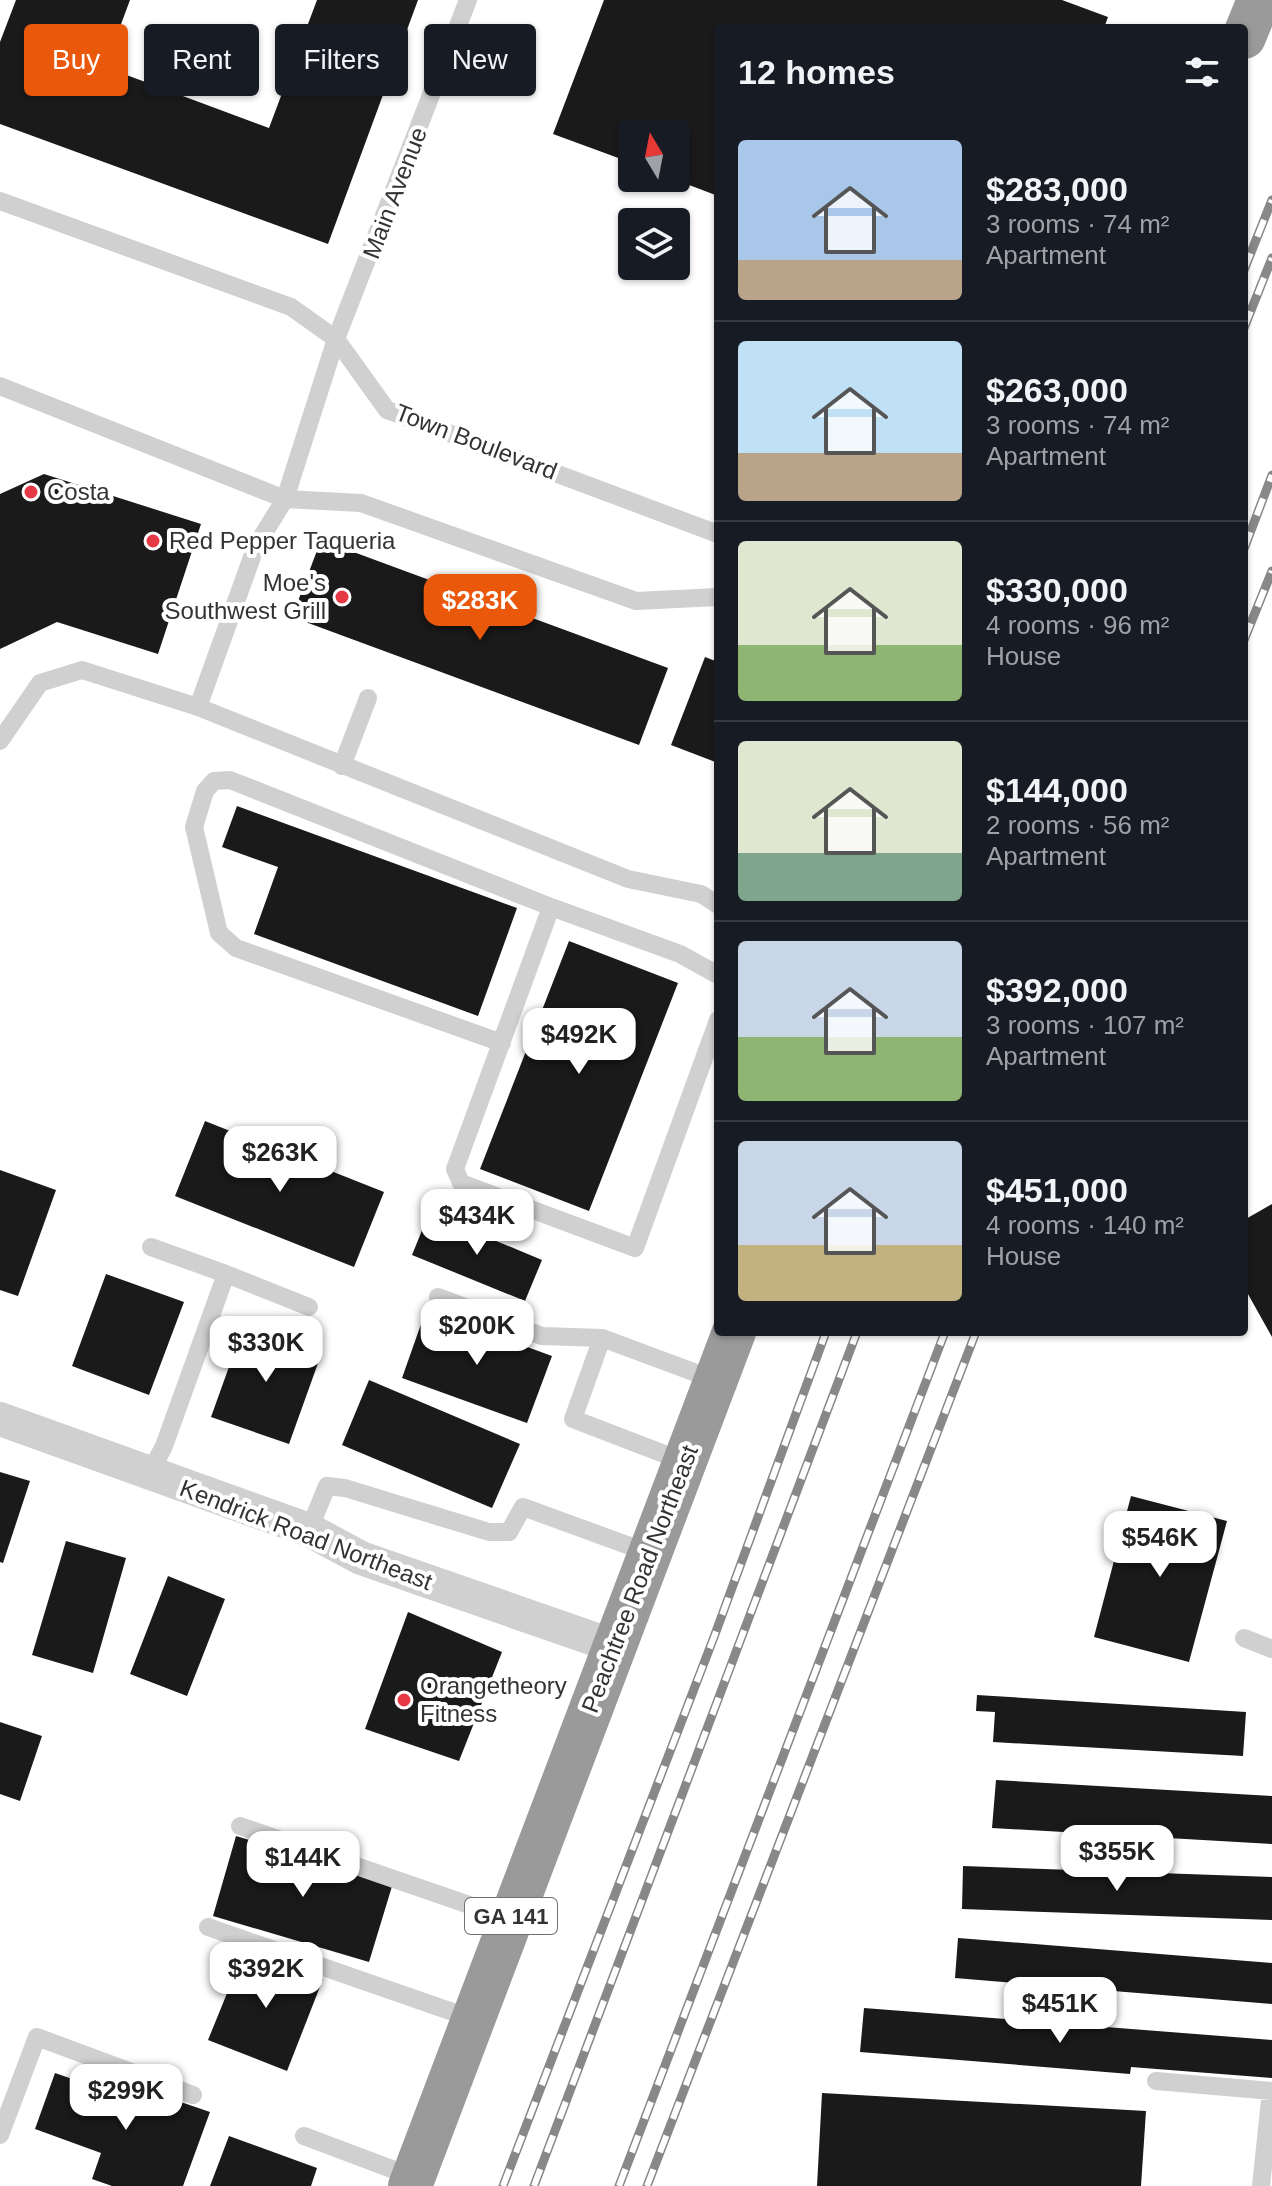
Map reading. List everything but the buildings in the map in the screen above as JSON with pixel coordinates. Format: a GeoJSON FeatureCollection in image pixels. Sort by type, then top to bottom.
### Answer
{"type":"FeatureCollection","features":[{"type":"Feature","properties":{"kind":"highway"},"geometry":{"type":"LineString","coordinates":[[1248,27],[1259,0]]}},
{"type":"Feature","properties":{"kind":"highway","name":"Peachtree Road Northeast"},"geometry":{"type":"LineString","coordinates":[[411,2182],[732,1336]]}},
{"type":"Feature","properties":{"kind":"street","name":"Kendrick Road Northeast"},"geometry":{"type":"LineString","coordinates":[[0,1419],[309,1530],[361,1558],[614,1646]]}},
{"type":"Feature","properties":{"kind":"lane","name":"Main Avenue"},"geometry":{"type":"LineString","coordinates":[[198,707],[256,546],[285,499],[336,339],[468,0]]}},
{"type":"Feature","properties":{"kind":"lane","name":"Town Boulevard"},"geometry":{"type":"LineString","coordinates":[[0,201],[291,307],[336,339],[387,410],[714,533]]}},
{"type":"Feature","properties":{"kind":"lane"},"geometry":{"type":"LineString","coordinates":[[0,386],[285,499],[361,503],[636,601],[714,597]]}},
{"type":"Feature","properties":{"kind":"lane"},"geometry":{"type":"LineString","coordinates":[[0,741],[40,683],[82,670],[198,707],[628,879],[701,894],[714,902]]}},
{"type":"Feature","properties":{"kind":"lane"},"geometry":{"type":"LineString","coordinates":[[342,766],[368,698]]}},
{"type":"Feature","properties":{"kind":"lane"},"geometry":{"type":"LineString","coordinates":[[502,1043],[236,948],[219,933],[194,827],[205,791],[214,781],[230,780],[551,907],[680,954],[714,973]]}},
{"type":"Feature","properties":{"kind":"lane"},"geometry":{"type":"LineString","coordinates":[[551,907],[455,1169],[461,1183],[635,1248],[714,1031]]}},
{"type":"Feature","properties":{"kind":"lane"},"geometry":{"type":"LineString","coordinates":[[151,1247],[309,1307]]}},
{"type":"Feature","properties":{"kind":"lane"},"geometry":{"type":"LineString","coordinates":[[149,1475],[164,1446],[226,1274]]}},
{"type":"Feature","properties":{"kind":"lane"},"geometry":{"type":"LineString","coordinates":[[438,1297],[542,1336],[602,1338],[715,1380]]}},
{"type":"Feature","properties":{"kind":"lane"},"geometry":{"type":"LineString","coordinates":[[602,1338],[573,1419],[686,1462]]}},
{"type":"Feature","properties":{"kind":"lane"},"geometry":{"type":"LineString","coordinates":[[309,1530],[327,1486],[345,1488],[489,1532],[509,1532],[523,1507],[649,1553]]}},
{"type":"Feature","properties":{"kind":"lane"},"geometry":{"type":"LineString","coordinates":[[1244,1638],[1272,1649]]}},
{"type":"Feature","properties":{"kind":"lane"},"geometry":{"type":"LineString","coordinates":[[240,1826],[510,1919]]}},
{"type":"Feature","properties":{"kind":"lane"},"geometry":{"type":"LineString","coordinates":[[208,1927],[473,2019]]}},
{"type":"Feature","properties":{"kind":"lane"},"geometry":{"type":"LineString","coordinates":[[0,2135],[37,2037],[193,2095]]}},
{"type":"Feature","properties":{"kind":"lane"},"geometry":{"type":"LineString","coordinates":[[1156,2081],[1272,2091],[1261,2186]]}},
{"type":"Feature","properties":{"kind":"lane"},"geometry":{"type":"LineString","coordinates":[[304,2136],[411,2182]]}},
{"type":"Feature","properties":{"kind":"railway"},"geometry":{"type":"LineString","coordinates":[[1248,260],[1272,200]]}},
{"type":"Feature","properties":{"kind":"railway"},"geometry":{"type":"LineString","coordinates":[[1248,318],[1272,258]]}},
{"type":"Feature","properties":{"kind":"railway"},"geometry":{"type":"LineString","coordinates":[[1248,538],[1272,475]]}},
{"type":"Feature","properties":{"kind":"railway"},"geometry":{"type":"LineString","coordinates":[[1248,630],[1272,571]]}},
{"type":"Feature","properties":{"kind":"railway"},"geometry":{"type":"LineString","coordinates":[[503,2186],[714,1637],[825,1336]]}},
{"type":"Feature","properties":{"kind":"railway"},"geometry":{"type":"LineString","coordinates":[[534,2186],[855,1336]]}},
{"type":"Feature","properties":{"kind":"railway"},"geometry":{"type":"LineString","coordinates":[[619,2186],[943,1336]]}},
{"type":"Feature","properties":{"kind":"railway"},"geometry":{"type":"LineString","coordinates":[[647,2186],[974,1336]]}},
{"type":"Feature","properties":{"kind":"place","name":"Costa"},"geometry":{"type":"Point","coordinates":[31,492]}},
{"type":"Feature","properties":{"kind":"place","name":"Red Pepper Taqueria"},"geometry":{"type":"Point","coordinates":[153,541]}},
{"type":"Feature","properties":{"kind":"place","name":"Moe's Southwest Grill"},"geometry":{"type":"Point","coordinates":[342,597]}},
{"type":"Feature","properties":{"kind":"place","name":"Orangetheory Fitness"},"geometry":{"type":"Point","coordinates":[404,1700]}}]}
